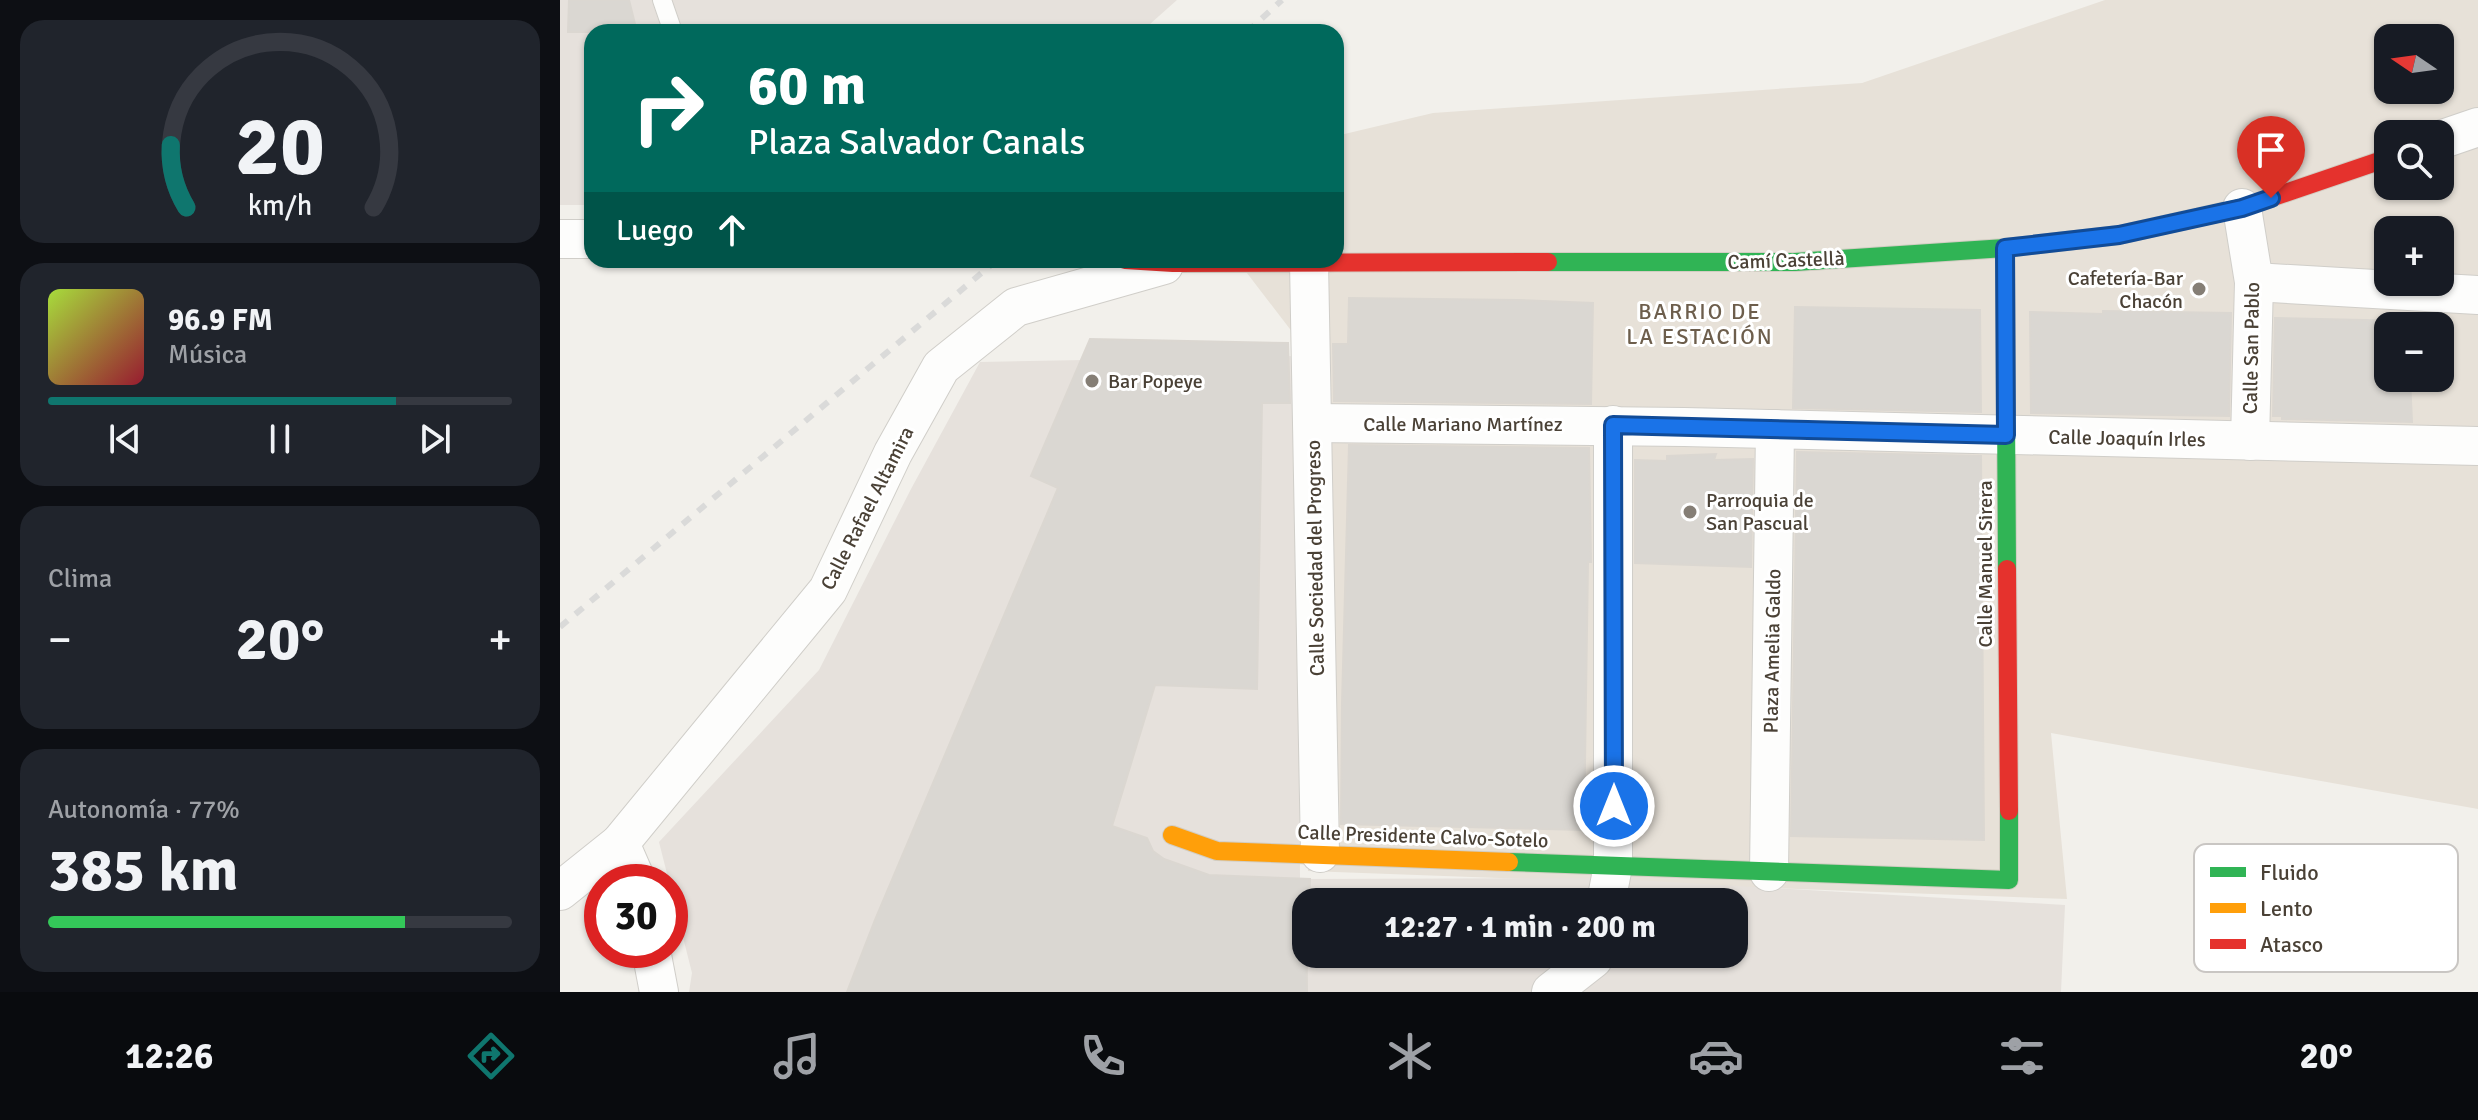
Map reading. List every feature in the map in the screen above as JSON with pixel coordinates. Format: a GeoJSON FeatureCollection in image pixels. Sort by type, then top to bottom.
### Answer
{"type":"FeatureCollection","features":[{"type":"Feature","properties":{"kind":"street"},"geometry":{"type":"LineString","coordinates":[[2454,135],[2478,127]]}},
{"type":"Feature","properties":{"kind":"street","name":"Camí Castellà"},"geometry":{"type":"LineString","coordinates":[[1344,262],[1795,262],[2005,248],[2119,235],[2242,208],[2374,163]]}},
{"type":"Feature","properties":{"kind":"street","name":"Calle San Pablo"},"geometry":{"type":"LineString","coordinates":[[2242,208],[2254,282],[2250,441]]}},
{"type":"Feature","properties":{"kind":"street"},"geometry":{"type":"LineString","coordinates":[[560,239],[584,239]]}},
{"type":"Feature","properties":{"kind":"street","name":"Calle Manuel Sirera"},"geometry":{"type":"LineString","coordinates":[[2005,248],[2009,880]]}},
{"type":"Feature","properties":{"kind":"street","name":"Calle Rafael Altamira"},"geometry":{"type":"LineString","coordinates":[[560,891],[620,843],[828,590],[893,453],[941,367],[1016,307],[1155,268]]}},
{"type":"Feature","properties":{"kind":"street","name":"Calle Sociedad del Progreso"},"geometry":{"type":"LineString","coordinates":[[1309,268],[1320,853]]}},
{"type":"Feature","properties":{"kind":"street"},"geometry":{"type":"LineString","coordinates":[[2254,282],[2478,295]]}},
{"type":"Feature","properties":{"kind":"street","name":"Calle Mariano Martínez"},"geometry":{"type":"LineString","coordinates":[[1313,423],[1775,429]]}},
{"type":"Feature","properties":{"kind":"street"},"geometry":{"type":"LineString","coordinates":[[1609,884],[1613,425]]}},
{"type":"Feature","properties":{"kind":"street","name":"Calle Joaquín Irles"},"geometry":{"type":"LineString","coordinates":[[1775,429],[2478,446]]}},
{"type":"Feature","properties":{"kind":"street","name":"Plaza Amelia Galdo"},"geometry":{"type":"LineString","coordinates":[[1769,872],[1775,429]]}},
{"type":"Feature","properties":{"kind":"street","name":"Calle Presidente Calvo-Sotelo"},"geometry":{"type":"LineString","coordinates":[[1172,835],[1217,851],[1320,853],[1609,884],[1769,872],[2009,880]]}},
{"type":"Feature","properties":{"kind":"street"},"geometry":{"type":"LineString","coordinates":[[620,843],[629,864]]}},
{"type":"Feature","properties":{"kind":"street"},"geometry":{"type":"LineString","coordinates":[[654,968],[659,992]]}},
{"type":"Feature","properties":{"kind":"street"},"geometry":{"type":"LineString","coordinates":[[1551,992],[1582,968]]}},
{"type":"Feature","properties":{"kind":"lane"},"geometry":{"type":"LineString","coordinates":[[662,0],[670,24]]}},
{"type":"Feature","properties":{"kind":"shaded area"},"geometry":{"type":"Polygon","coordinates":[[[560,0],[1177,0],[1150,24],[584,24],[584,205],[560,205],[560,0]]]}},
{"type":"Feature","properties":{"kind":"shaded area"},"geometry":{"type":"Polygon","coordinates":[[[2105,0],[2478,0],[2478,809],[2051,733],[2067,899],[1308,871],[1306,350],[1243,268],[1344,268],[1344,134],[1433,113],[1862,83],[2105,0]]]}},
{"type":"Feature","properties":{"kind":"shaded area"},"geometry":{"type":"Polygon","coordinates":[[[1297,356],[1300,879],[1602,878],[2065,905],[2061,992],[689,992],[692,973],[688,957],[688,864],[665,864],[659,842],[819,670],[980,362],[1297,356]]]}},
{"type":"Feature","properties":{"kind":"building"},"geometry":{"type":"Polygon","coordinates":[[[569,0],[629,0],[635,24],[584,24],[584,32],[568,32],[569,0]]]}},
{"type":"Feature","properties":{"kind":"building"},"geometry":{"type":"Polygon","coordinates":[[[1349,298],[1593,303],[1591,404],[1334,401],[1333,344],[1348,344],[1349,298]]]}},
{"type":"Feature","properties":{"kind":"building"},"geometry":{"type":"Polygon","coordinates":[[[1795,307],[1980,310],[1981,412],[1793,408],[1795,307]]]}},
{"type":"Feature","properties":{"kind":"building"},"geometry":{"type":"Polygon","coordinates":[[[2103,311],[2231,313],[2229,416],[2031,413],[2030,312],[2103,314],[2103,311]]]}},
{"type":"Feature","properties":{"kind":"building"},"geometry":{"type":"Polygon","coordinates":[[[2275,318],[2374,320],[2374,392],[2411,392],[2412,422],[2282,419],[2282,416],[2273,416],[2275,318]]]}},
{"type":"Feature","properties":{"kind":"building"},"geometry":{"type":"Polygon","coordinates":[[[1090,339],[1288,343],[1290,403],[1262,403],[1257,689],[1155,685],[1112,826],[1147,838],[1153,851],[1164,859],[1209,875],[1310,879],[1310,888],[1292,888],[1292,968],[1307,968],[1307,992],[847,992],[1058,488],[1031,476],[1090,339]]]}},
{"type":"Feature","properties":{"kind":"building"},"geometry":{"type":"Polygon","coordinates":[[[1349,445],[1589,448],[1591,562],[1588,562],[1584,830],[1341,824],[1349,445]]]}},
{"type":"Feature","properties":{"kind":"building"},"geometry":{"type":"Polygon","coordinates":[[[1797,452],[1981,456],[1984,840],[1791,836],[1797,452]]]}},
{"type":"Feature","properties":{"kind":"building","name":"Parroquia de San Pascual"},"geometry":{"type":"Polygon","coordinates":[[[1716,454],[1714,460],[1753,459],[1751,567],[1635,563],[1635,460],[1667,461],[1667,456],[1716,454]]]}},
{"type":"Feature","properties":{"kind":"railway"},"geometry":{"type":"LineString","coordinates":[[1256,24],[1282,0]]}},
{"type":"Feature","properties":{"kind":"railway"},"geometry":{"type":"LineString","coordinates":[[560,627],[987,268]]}},
{"type":"Feature","properties":{"kind":"traffic: fast"},"geometry":{"type":"LineString","coordinates":[[1548,262],[1795,262],[2005,248],[2119,235],[2244,207]]}},
{"type":"Feature","properties":{"kind":"traffic: fast"},"geometry":{"type":"LineString","coordinates":[[2005,248],[2007,569]]}},
{"type":"Feature","properties":{"kind":"traffic: fast"},"geometry":{"type":"LineString","coordinates":[[1509,862],[2009,880],[2009,811]]}},
{"type":"Feature","properties":{"kind":"traffic: slow"},"geometry":{"type":"LineString","coordinates":[[1172,835],[1217,851],[1509,862]]}},
{"type":"Feature","properties":{"kind":"traffic: jam"},"geometry":{"type":"LineString","coordinates":[[2244,207],[2374,163]]}},
{"type":"Feature","properties":{"kind":"traffic: jam"},"geometry":{"type":"LineString","coordinates":[[1344,263],[1548,262]]}},
{"type":"Feature","properties":{"kind":"traffic: jam"},"geometry":{"type":"LineString","coordinates":[[2007,569],[2009,811]]}},
{"type":"Feature","properties":{"kind":"place","name":"Cafetería-Bar Chacón"},"geometry":{"type":"Point","coordinates":[2199,289]}},
{"type":"Feature","properties":{"kind":"place","name":"Bar Popeye"},"geometry":{"type":"Point","coordinates":[1092,381]}},
{"type":"Feature","properties":{"kind":"place","name":"Parroquia de San Pascual"},"geometry":{"type":"Point","coordinates":[1690,512]}},
{"type":"Feature","properties":{"kind":"district","name":"BARRIO DE LA ESTACIÓN"},"geometry":{"type":"Point","coordinates":[1700,324]}},
{"type":"Feature","properties":{"kind":"route"},"geometry":{"type":"LineString","coordinates":[[1614,806],[1613,425],[2006,435],[2005,248],[2119,235],[2242,208],[2271,198]]}}]}
